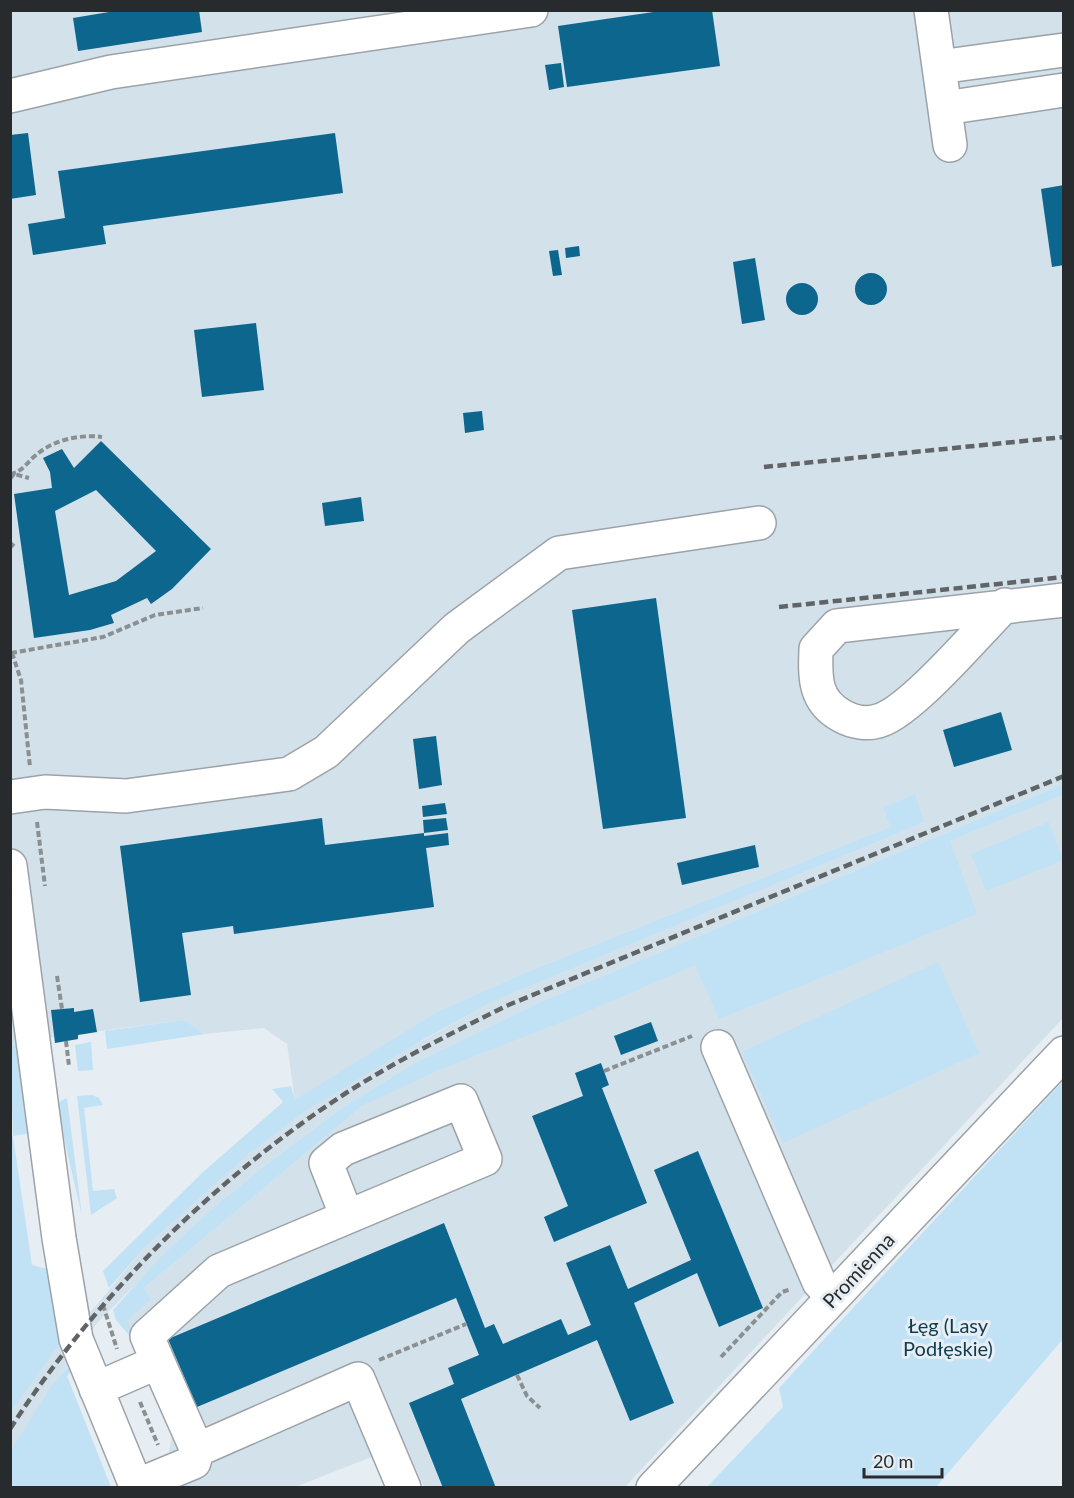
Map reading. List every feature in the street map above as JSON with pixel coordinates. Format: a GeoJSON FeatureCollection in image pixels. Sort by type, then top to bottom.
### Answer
{"type":"FeatureCollection","features":[{"type":"Feature","properties":{"kind":"street"},"geometry":{"type":"LineString","coordinates":[[10,96],[111,72],[531,10]]}},
{"type":"Feature","properties":{"kind":"street"},"geometry":{"type":"LineString","coordinates":[[931,10],[950,145]]}},
{"type":"Feature","properties":{"kind":"street"},"geometry":{"type":"LineString","coordinates":[[939,67],[1064,50]]}},
{"type":"Feature","properties":{"kind":"street"},"geometry":{"type":"LineString","coordinates":[[945,108],[1064,90]]}},
{"type":"Feature","properties":{"kind":"street"},"geometry":{"type":"LineString","coordinates":[[22,795],[126,796],[289,774],[326,752],[457,628],[559,553],[759,523]]}},
{"type":"Feature","properties":{"kind":"street"},"geometry":{"type":"LineString","coordinates":[[1005,605],[905,706],[880,721],[854,722],[829,709],[815,682],[816,649],[837,626],[1005,605],[1064,600]]}},
{"type":"Feature","properties":{"kind":"street"},"geometry":{"type":"LineString","coordinates":[[10,866],[59,1238],[76,1339],[137,1487],[194,1461],[197,1450],[147,1336],[219,1271],[485,1159],[461,1101],[343,1149],[326,1163],[347,1217]]}},
{"type":"Feature","properties":{"kind":"street"},"geometry":{"type":"LineString","coordinates":[[709,1040],[819,1282],[833,1297]]}},
{"type":"Feature","properties":{"kind":"street","name":"Promienna"},"geometry":{"type":"LineString","coordinates":[[653,1488],[1064,1053]]}},
{"type":"Feature","properties":{"kind":"street"},"geometry":{"type":"LineString","coordinates":[[96,1389],[158,1362]]}},
{"type":"Feature","properties":{"kind":"street"},"geometry":{"type":"LineString","coordinates":[[197,1450],[358,1379],[404,1488]]}},
{"type":"Feature","properties":{"kind":"path"},"geometry":{"type":"LineString","coordinates":[[12,476],[36,454],[52,445],[88,435],[102,437]]}},
{"type":"Feature","properties":{"kind":"path"},"geometry":{"type":"LineString","coordinates":[[12,476],[29,478]]}},
{"type":"Feature","properties":{"kind":"path"},"geometry":{"type":"LineString","coordinates":[[10,548],[15,542]]}},
{"type":"Feature","properties":{"kind":"path"},"geometry":{"type":"LineString","coordinates":[[46,893],[22,795],[21,680],[11,653],[93,639],[126,629],[155,615],[203,608]]}},
{"type":"Feature","properties":{"kind":"path"},"geometry":{"type":"LineString","coordinates":[[56,969],[62,1009]]}},
{"type":"Feature","properties":{"kind":"path"},"geometry":{"type":"LineString","coordinates":[[604,1071],[709,1040]]}},
{"type":"Feature","properties":{"kind":"path"},"geometry":{"type":"LineString","coordinates":[[66,1041],[69,1075]]}},
{"type":"Feature","properties":{"kind":"path"},"geometry":{"type":"LineString","coordinates":[[101,1299],[118,1352],[169,1472]]}},
{"type":"Feature","properties":{"kind":"path"},"geometry":{"type":"LineString","coordinates":[[358,1379],[355,1370],[466,1324]]}},
{"type":"Feature","properties":{"kind":"path"},"geometry":{"type":"LineString","coordinates":[[518,1375],[527,1396],[540,1408]]}},
{"type":"Feature","properties":{"kind":"shaded area"},"geometry":{"type":"Polygon","coordinates":[[[11,11],[1063,11],[1063,784],[538,1003],[413,1064],[342,1108],[268,1163],[207,1213],[97,1323],[11,1450],[11,1412],[62,1341],[94,1308],[145,1247],[250,1153],[307,1110],[366,1072],[492,1002],[925,822],[915,795],[883,808],[890,827],[517,976],[435,1013],[295,1101],[287,1044],[264,1028],[205,1034],[184,1020],[78,1034],[78,1039],[55,1043],[54,1037],[11,1045],[11,11]]]}},
{"type":"Feature","properties":{"kind":"shaded area"},"geometry":{"type":"Polygon","coordinates":[[[1063,795],[1063,1018],[625,1487],[424,1487],[405,1444],[295,1487],[185,1487],[169,1450],[174,1429],[126,1321],[151,1299],[144,1288],[362,1106],[688,947],[1063,795]]]}},
{"type":"Feature","properties":{"kind":"green space"},"geometry":{"type":"Polygon","coordinates":[[[1063,784],[1063,795],[950,841],[977,914],[719,1019],[695,965],[584,1013],[439,1070],[362,1106],[144,1288],[151,1299],[127,1321],[132,1331],[128,1334],[116,1320],[113,1310],[157,1261],[207,1213],[268,1163],[342,1108],[413,1064],[538,1003],[1063,784]]]}},
{"type":"Feature","properties":{"kind":"green space"},"geometry":{"type":"Polygon","coordinates":[[[915,794],[925,822],[492,1002],[426,1038],[307,1110],[250,1153],[145,1247],[109,1288],[103,1271],[203,1172],[283,1102],[272,1089],[291,1086],[295,1100],[435,1013],[517,976],[890,827],[883,808],[915,794]]]}},
{"type":"Feature","properties":{"kind":"green space"},"geometry":{"type":"Polygon","coordinates":[[[1049,822],[1063,860],[986,891],[971,854],[1049,822]]]}},
{"type":"Feature","properties":{"kind":"green space"},"geometry":{"type":"Polygon","coordinates":[[[938,962],[979,1053],[783,1143],[742,1052],[938,962]]]}},
{"type":"Feature","properties":{"kind":"green space"},"geometry":{"type":"Polygon","coordinates":[[[184,1020],[205,1034],[107,1049],[105,1031],[184,1020]]]}},
{"type":"Feature","properties":{"kind":"green space"},"geometry":{"type":"Polygon","coordinates":[[[91,1042],[93,1070],[78,1071],[75,1045],[91,1042]]]}},
{"type":"Feature","properties":{"kind":"green space"},"geometry":{"type":"Polygon","coordinates":[[[18,1044],[31,1133],[13,1136],[10,1045],[18,1044]]]}},
{"type":"Feature","properties":{"kind":"green space","name":"Łęg (Lasy Podłęskie)"},"geometry":{"type":"Polygon","coordinates":[[[1063,1081],[1063,1339],[936,1487],[707,1487],[783,1407],[779,1388],[1063,1081]]]}},
{"type":"Feature","properties":{"kind":"green space"},"geometry":{"type":"Polygon","coordinates":[[[92,1095],[99,1098],[103,1105],[84,1108],[93,1191],[114,1189],[117,1198],[91,1215],[77,1096],[92,1095]]]}},
{"type":"Feature","properties":{"kind":"green space"},"geometry":{"type":"Polygon","coordinates":[[[67,1098],[82,1216],[58,1112],[60,1101],[67,1098]]]}},
{"type":"Feature","properties":{"kind":"green space"},"geometry":{"type":"Polygon","coordinates":[[[13,1136],[32,1265],[47,1269],[62,1341],[11,1412],[10,1137],[13,1136]]]}},
{"type":"Feature","properties":{"kind":"green space"},"geometry":{"type":"Polygon","coordinates":[[[71,1364],[73,1369],[67,1376],[111,1487],[11,1488],[11,1450],[53,1384],[71,1364]]]}},
{"type":"Feature","properties":{"kind":"building"},"geometry":{"type":"Polygon","coordinates":[[[121,10],[199,10],[202,32],[78,51],[73,18],[121,10]]]}},
{"type":"Feature","properties":{"kind":"building"},"geometry":{"type":"Polygon","coordinates":[[[667,10],[712,10],[720,66],[567,87],[558,26],[667,10]]]}},
{"type":"Feature","properties":{"kind":"building"},"geometry":{"type":"Polygon","coordinates":[[[561,63],[564,87],[549,90],[545,65],[561,63]]]}},
{"type":"Feature","properties":{"kind":"building"},"geometry":{"type":"Polygon","coordinates":[[[28,133],[36,195],[10,199],[10,135],[28,133]]]}},
{"type":"Feature","properties":{"kind":"building"},"geometry":{"type":"Polygon","coordinates":[[[335,133],[343,193],[103,226],[106,244],[33,255],[28,224],[65,218],[58,171],[335,133]]]}},
{"type":"Feature","properties":{"kind":"building"},"geometry":{"type":"Polygon","coordinates":[[[1064,185],[1064,265],[1052,267],[1041,189],[1064,185]]]}},
{"type":"Feature","properties":{"kind":"building"},"geometry":{"type":"Polygon","coordinates":[[[579,246],[580,256],[566,258],[565,248],[579,246]]]}},
{"type":"Feature","properties":{"kind":"building"},"geometry":{"type":"Polygon","coordinates":[[[558,250],[562,275],[553,276],[549,251],[558,250]]]}},
{"type":"Feature","properties":{"kind":"building"},"geometry":{"type":"Polygon","coordinates":[[[755,258],[765,320],[742,324],[733,262],[755,258]]]}},
{"type":"Feature","properties":{"kind":"building"},"geometry":{"type":"Polygon","coordinates":[[[871,273],[883,277],[887,289],[883,301],[871,305],[859,301],[855,289],[859,277],[871,273]]]}},
{"type":"Feature","properties":{"kind":"building"},"geometry":{"type":"Polygon","coordinates":[[[802,283],[814,287],[818,299],[814,311],[802,315],[790,311],[786,299],[790,287],[802,283]]]}},
{"type":"Feature","properties":{"kind":"building"},"geometry":{"type":"Polygon","coordinates":[[[256,323],[264,390],[202,397],[194,330],[256,323]]]}},
{"type":"Feature","properties":{"kind":"building"},"geometry":{"type":"Polygon","coordinates":[[[482,411],[484,430],[465,433],[463,413],[482,411]]]}},
{"type":"Feature","properties":{"kind":"building"},"geometry":{"type":"Polygon","coordinates":[[[101,441],[211,549],[172,589],[151,604],[147,598],[111,615],[114,623],[90,630],[34,638],[14,494],[52,488],[50,472],[43,458],[62,449],[74,468],[101,441]],[[96,490],[55,511],[69,595],[116,581],[156,551],[96,490]]]}},
{"type":"Feature","properties":{"kind":"building"},"geometry":{"type":"Polygon","coordinates":[[[361,497],[364,521],[325,526],[322,503],[361,497]]]}},
{"type":"Feature","properties":{"kind":"building"},"geometry":{"type":"Polygon","coordinates":[[[656,598],[686,818],[603,829],[572,610],[656,598]]]}},
{"type":"Feature","properties":{"kind":"building"},"geometry":{"type":"Polygon","coordinates":[[[1001,712],[1012,750],[954,767],[943,730],[1001,712]]]}},
{"type":"Feature","properties":{"kind":"building"},"geometry":{"type":"Polygon","coordinates":[[[436,736],[442,785],[419,789],[413,739],[436,736]]]}},
{"type":"Feature","properties":{"kind":"building"},"geometry":{"type":"Polygon","coordinates":[[[445,803],[447,814],[423,817],[422,806],[445,803]]]}},
{"type":"Feature","properties":{"kind":"building"},"geometry":{"type":"Polygon","coordinates":[[[322,818],[325,845],[424,833],[424,836],[448,833],[449,845],[426,848],[434,907],[234,934],[233,926],[182,933],[191,995],[140,1002],[120,846],[322,818]]]}},
{"type":"Feature","properties":{"kind":"building"},"geometry":{"type":"Polygon","coordinates":[[[446,818],[448,830],[424,833],[423,820],[446,818]]]}},
{"type":"Feature","properties":{"kind":"building"},"geometry":{"type":"Polygon","coordinates":[[[755,845],[759,867],[682,885],[677,863],[755,845]]]}},
{"type":"Feature","properties":{"kind":"building"},"geometry":{"type":"Polygon","coordinates":[[[74,1008],[74,1012],[93,1009],[97,1032],[78,1035],[78,1039],[55,1043],[51,1010],[74,1008]]]}},
{"type":"Feature","properties":{"kind":"building"},"geometry":{"type":"Polygon","coordinates":[[[651,1022],[658,1041],[621,1055],[614,1036],[651,1022]]]}},
{"type":"Feature","properties":{"kind":"building"},"geometry":{"type":"Polygon","coordinates":[[[601,1063],[609,1085],[602,1088],[647,1203],[554,1242],[544,1217],[568,1206],[532,1116],[583,1096],[575,1073],[601,1063]]]}},
{"type":"Feature","properties":{"kind":"building"},"geometry":{"type":"Polygon","coordinates":[[[698,1151],[763,1308],[719,1327],[697,1273],[634,1303],[674,1403],[630,1421],[597,1340],[461,1399],[496,1488],[443,1488],[409,1403],[454,1384],[448,1368],[479,1355],[456,1298],[197,1407],[168,1339],[444,1223],[485,1328],[494,1324],[503,1344],[561,1319],[568,1335],[591,1325],[566,1263],[610,1245],[628,1289],[691,1260],[654,1170],[698,1151]]]}},
{"type":"Feature","properties":{"kind":"railway"},"geometry":{"type":"LineString","coordinates":[[764,467],[1064,437]]}},
{"type":"Feature","properties":{"kind":"railway"},"geometry":{"type":"LineString","coordinates":[[779,607],[1064,577]]}},
{"type":"Feature","properties":{"kind":"railway"},"geometry":{"type":"LineString","coordinates":[[10,1429],[80,1332],[161,1243],[250,1163],[346,1093],[405,1058],[506,1006],[1064,776]]}}]}
